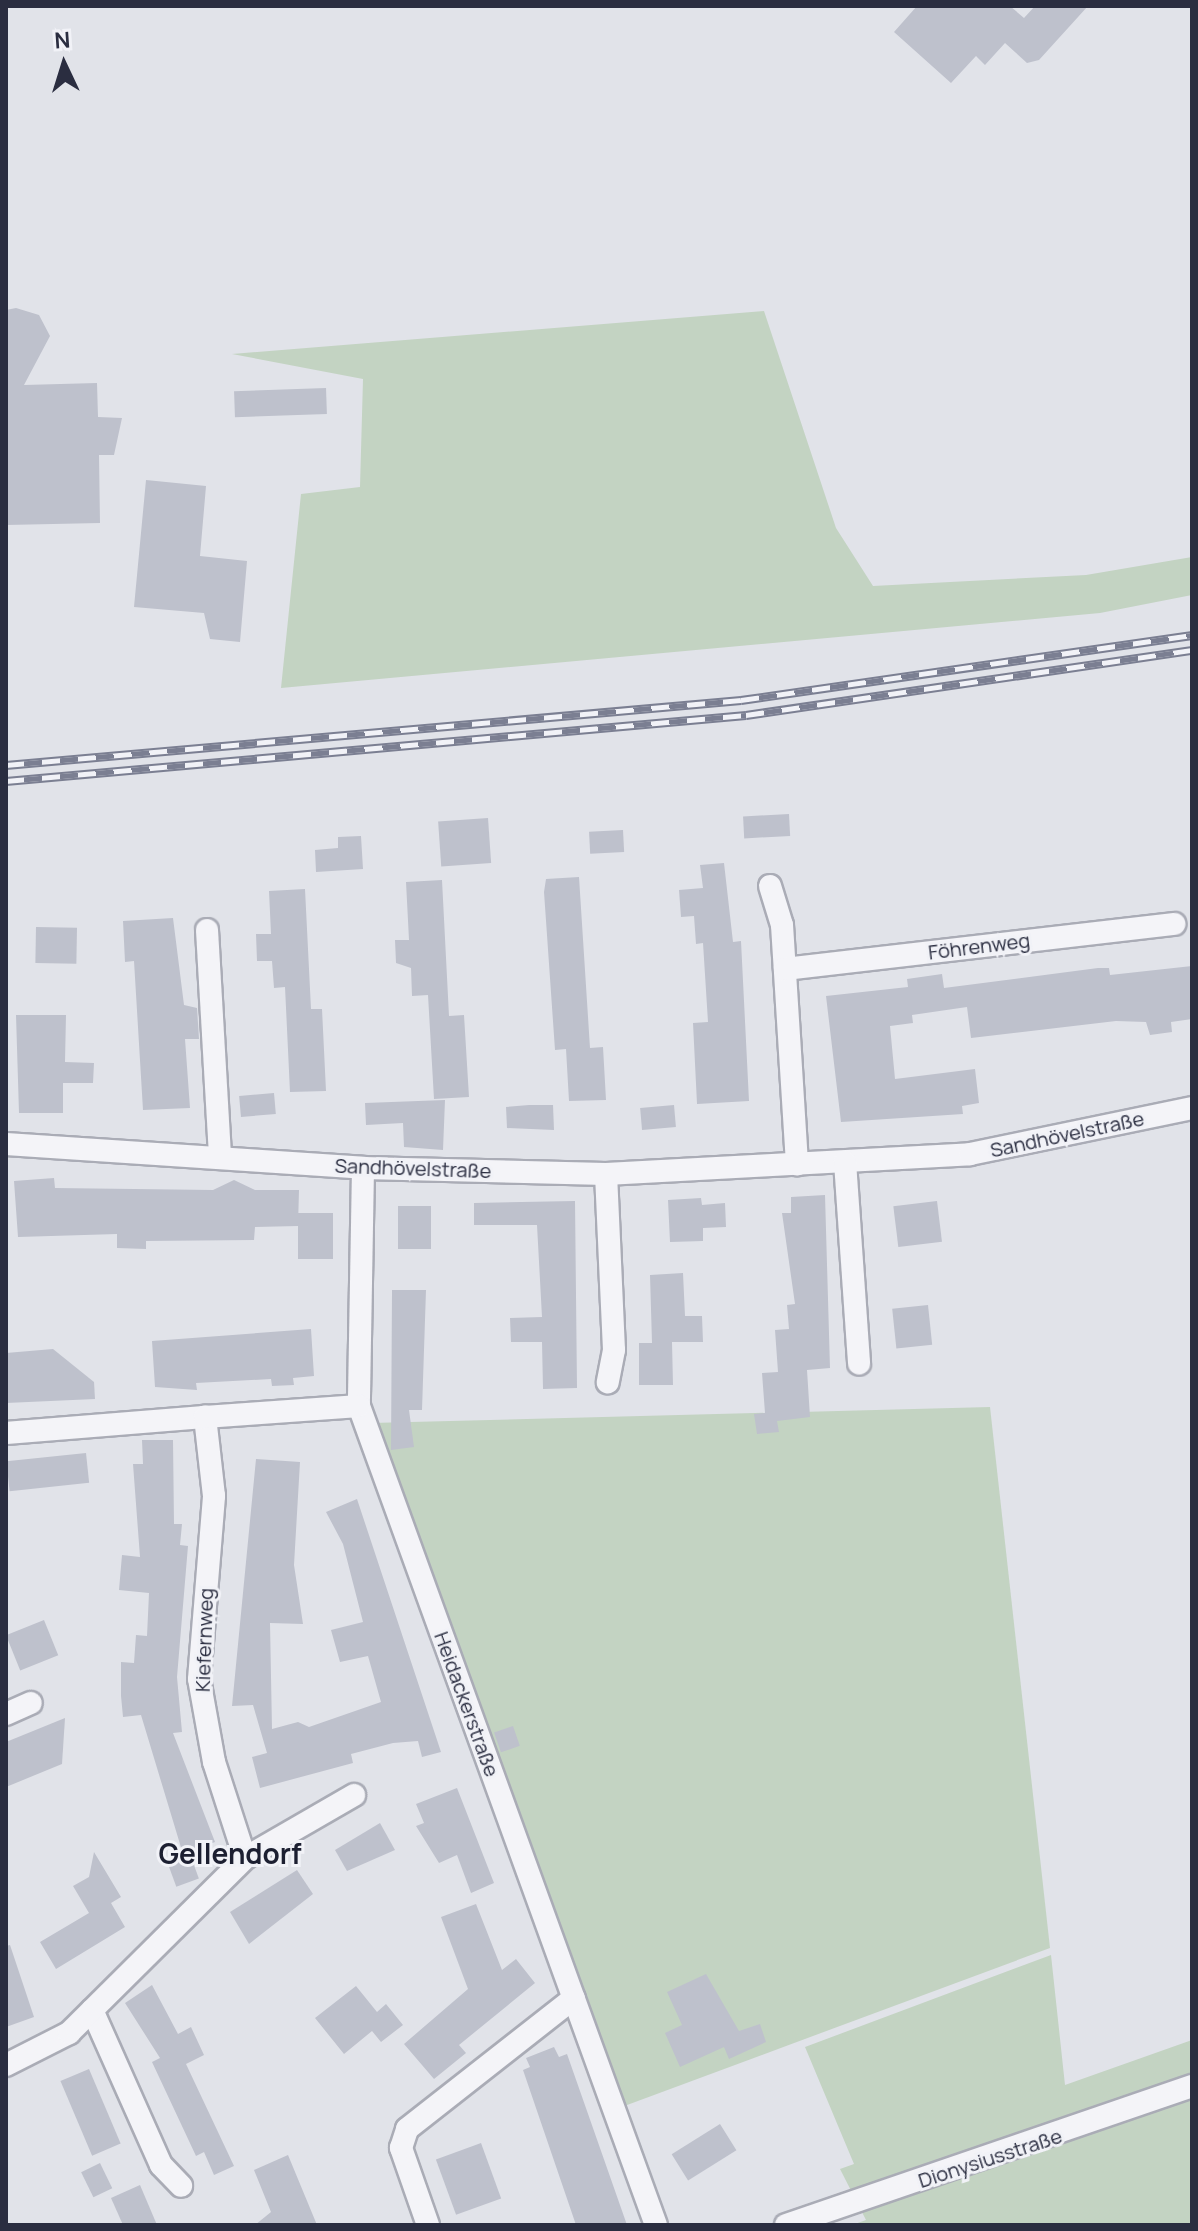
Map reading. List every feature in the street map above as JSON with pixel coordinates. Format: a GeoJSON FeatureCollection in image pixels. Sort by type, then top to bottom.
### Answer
{"type":"FeatureCollection","features":[{"type":"Feature","properties":{"kind":"street"},"geometry":{"type":"LineString","coordinates":[[770,886],[785,969],[797,1165]]}},
{"type":"Feature","properties":{"kind":"street","name":"Föhrenweg"},"geometry":{"type":"LineString","coordinates":[[785,969],[1174,924]]}},
{"type":"Feature","properties":{"kind":"street"},"geometry":{"type":"LineString","coordinates":[[207,930],[220,1157]]}},
{"type":"Feature","properties":{"kind":"street","name":"Sandhövelstraße"},"geometry":{"type":"LineString","coordinates":[[6,1144],[363,1168],[606,1174],[970,1154],[1192,1108]]}},
{"type":"Feature","properties":{"kind":"street"},"geometry":{"type":"LineString","coordinates":[[845,1162],[859,1364]]}},
{"type":"Feature","properties":{"kind":"street","name":"Heidackerstraße"},"geometry":{"type":"LineString","coordinates":[[363,1168],[359,1406],[656,2225]]}},
{"type":"Feature","properties":{"kind":"street"},"geometry":{"type":"LineString","coordinates":[[606,1174],[614,1350],[608,1382]]}},
{"type":"Feature","properties":{"kind":"street"},"geometry":{"type":"LineString","coordinates":[[6,1433],[359,1406]]}},
{"type":"Feature","properties":{"kind":"street","name":"Kiefernweg"},"geometry":{"type":"LineString","coordinates":[[205,1417],[214,1496],[199,1679],[214,1762],[245,1858]]}},
{"type":"Feature","properties":{"kind":"street"},"geometry":{"type":"LineString","coordinates":[[6,1714],[31,1703]]}},
{"type":"Feature","properties":{"kind":"street"},"geometry":{"type":"LineString","coordinates":[[6,2065],[69,2033],[245,1858],[354,1795]]}},
{"type":"Feature","properties":{"kind":"street"},"geometry":{"type":"LineString","coordinates":[[428,2225],[401,2148],[407,2129],[574,1998]]}},
{"type":"Feature","properties":{"kind":"street"},"geometry":{"type":"LineString","coordinates":[[92,2010],[161,2165],[181,2186]]}},
{"type":"Feature","properties":{"kind":"street","name":"Dionysiusstraße"},"geometry":{"type":"LineString","coordinates":[[786,2225],[1192,2086]]}},
{"type":"Feature","properties":{"kind":"green space"},"geometry":{"type":"Polygon","coordinates":[[[764,311],[836,528],[873,586],[1086,575],[1192,557],[1192,595],[1100,613],[281,688],[301,494],[360,487],[363,379],[232,354],[764,311]]]}},
{"type":"Feature","properties":{"kind":"green space"},"geometry":{"type":"Polygon","coordinates":[[[990,1407],[1050,1948],[619,2108],[371,1423],[990,1407]]]}},
{"type":"Feature","properties":{"kind":"green space"},"geometry":{"type":"Polygon","coordinates":[[[1051,1955],[1065,2085],[1192,2040],[1192,2225],[852,2225],[866,2220],[840,2169],[854,2164],[805,2047],[1051,1955]]]}},
{"type":"Feature","properties":{"kind":"building"},"geometry":{"type":"Polygon","coordinates":[[[917,6],[1010,6],[1024,18],[1035,6],[1088,6],[1039,60],[1027,63],[1005,43],[985,65],[976,56],[951,83],[894,32],[917,6]]]}},
{"type":"Feature","properties":{"kind":"building"},"geometry":{"type":"Polygon","coordinates":[[[16,308],[39,315],[50,336],[24,385],[97,383],[98,417],[122,418],[114,455],[99,455],[100,523],[6,525],[6,310],[16,308]]]}},
{"type":"Feature","properties":{"kind":"building"},"geometry":{"type":"Polygon","coordinates":[[[326,388],[327,414],[235,417],[234,391],[326,388]]]}},
{"type":"Feature","properties":{"kind":"building"},"geometry":{"type":"Polygon","coordinates":[[[146,480],[206,486],[200,556],[247,561],[240,642],[210,639],[204,613],[134,607],[146,480]]]}},
{"type":"Feature","properties":{"kind":"building"},"geometry":{"type":"Polygon","coordinates":[[[789,814],[790,836],[744,838],[743,816],[789,814]]]}},
{"type":"Feature","properties":{"kind":"building"},"geometry":{"type":"Polygon","coordinates":[[[488,818],[491,863],[441,866],[438,821],[488,818]]]}},
{"type":"Feature","properties":{"kind":"building"},"geometry":{"type":"Polygon","coordinates":[[[623,830],[624,852],[590,854],[589,832],[623,830]]]}},
{"type":"Feature","properties":{"kind":"building"},"geometry":{"type":"Polygon","coordinates":[[[361,836],[363,869],[316,872],[315,850],[338,848],[338,837],[361,836]]]}},
{"type":"Feature","properties":{"kind":"building"},"geometry":{"type":"Polygon","coordinates":[[[724,863],[733,942],[741,941],[749,1101],[697,1104],[693,1023],[708,1022],[703,943],[696,944],[694,916],[681,917],[679,890],[703,888],[700,865],[724,863]]]}},
{"type":"Feature","properties":{"kind":"building"},"geometry":{"type":"Polygon","coordinates":[[[579,877],[590,1048],[603,1047],[606,1100],[569,1101],[566,1049],[555,1050],[544,892],[546,879],[579,877]]]}},
{"type":"Feature","properties":{"kind":"building"},"geometry":{"type":"Polygon","coordinates":[[[442,880],[449,1016],[464,1015],[469,1097],[434,1099],[428,995],[412,996],[411,968],[396,963],[395,940],[409,940],[406,882],[442,880]]]}},
{"type":"Feature","properties":{"kind":"building"},"geometry":{"type":"Polygon","coordinates":[[[305,889],[311,1009],[322,1009],[326,1091],[290,1092],[285,987],[274,988],[272,961],[257,961],[256,934],[271,934],[269,891],[305,889]]]}},
{"type":"Feature","properties":{"kind":"building"},"geometry":{"type":"Polygon","coordinates":[[[173,918],[184,1005],[197,1008],[199,1039],[185,1039],[190,1108],[143,1110],[134,961],[125,962],[123,921],[173,918]]]}},
{"type":"Feature","properties":{"kind":"building"},"geometry":{"type":"Polygon","coordinates":[[[36,927],[77,928],[76,964],[35,963],[36,927]]]}},
{"type":"Feature","properties":{"kind":"building"},"geometry":{"type":"Polygon","coordinates":[[[1192,966],[1192,1019],[1171,1022],[1172,1032],[1150,1035],[1146,1022],[1116,1021],[971,1038],[967,1007],[912,1015],[913,1023],[890,1026],[895,1079],[975,1069],[979,1103],[962,1106],[963,1114],[841,1122],[826,996],[908,987],[907,979],[942,974],[944,988],[1098,968],[1109,968],[1110,975],[1192,966]]]}},
{"type":"Feature","properties":{"kind":"building"},"geometry":{"type":"Polygon","coordinates":[[[16,1015],[66,1015],[65,1062],[94,1063],[93,1083],[63,1083],[63,1113],[19,1113],[16,1015]]]}},
{"type":"Feature","properties":{"kind":"building"},"geometry":{"type":"Polygon","coordinates":[[[274,1093],[276,1114],[241,1117],[239,1096],[274,1093]]]}},
{"type":"Feature","properties":{"kind":"building"},"geometry":{"type":"Polygon","coordinates":[[[445,1100],[443,1150],[404,1147],[403,1123],[366,1125],[365,1103],[445,1100]]]}},
{"type":"Feature","properties":{"kind":"building"},"geometry":{"type":"Polygon","coordinates":[[[553,1105],[554,1130],[507,1128],[506,1107],[553,1105]]]}},
{"type":"Feature","properties":{"kind":"building"},"geometry":{"type":"Polygon","coordinates":[[[674,1105],[676,1127],[642,1130],[640,1108],[674,1105]]]}},
{"type":"Feature","properties":{"kind":"building"},"geometry":{"type":"Polygon","coordinates":[[[54,1178],[55,1188],[213,1190],[234,1180],[255,1190],[299,1190],[298,1226],[255,1227],[254,1240],[146,1241],[146,1249],[117,1248],[117,1234],[18,1237],[14,1181],[54,1178]]]}},
{"type":"Feature","properties":{"kind":"building"},"geometry":{"type":"Polygon","coordinates":[[[825,1195],[830,1368],[807,1370],[810,1417],[777,1421],[779,1432],[757,1434],[754,1414],[765,1413],[762,1373],[778,1372],[775,1330],[789,1329],[787,1305],[795,1304],[782,1213],[791,1213],[791,1197],[825,1195]]]}},
{"type":"Feature","properties":{"kind":"building"},"geometry":{"type":"Polygon","coordinates":[[[701,1198],[702,1205],[725,1203],[726,1227],[703,1228],[703,1241],[670,1242],[668,1200],[701,1198]]]}},
{"type":"Feature","properties":{"kind":"building"},"geometry":{"type":"Polygon","coordinates":[[[575,1201],[577,1388],[543,1389],[542,1342],[511,1342],[510,1318],[542,1317],[537,1225],[474,1225],[474,1203],[575,1201]]]}},
{"type":"Feature","properties":{"kind":"building"},"geometry":{"type":"Polygon","coordinates":[[[937,1201],[942,1242],[898,1247],[893,1206],[937,1201]]]}},
{"type":"Feature","properties":{"kind":"building"},"geometry":{"type":"Polygon","coordinates":[[[398,1206],[431,1206],[431,1249],[398,1249],[398,1206]]]}},
{"type":"Feature","properties":{"kind":"building"},"geometry":{"type":"Polygon","coordinates":[[[298,1213],[333,1213],[333,1259],[298,1259],[298,1213]]]}},
{"type":"Feature","properties":{"kind":"building"},"geometry":{"type":"Polygon","coordinates":[[[683,1273],[685,1316],[702,1316],[703,1342],[672,1342],[673,1385],[639,1385],[639,1343],[652,1343],[650,1275],[683,1273]]]}},
{"type":"Feature","properties":{"kind":"building"},"geometry":{"type":"Polygon","coordinates":[[[392,1290],[426,1290],[422,1410],[409,1410],[414,1447],[391,1450],[392,1290]]]}},
{"type":"Feature","properties":{"kind":"building"},"geometry":{"type":"Polygon","coordinates":[[[928,1305],[932,1345],[896,1349],[892,1309],[928,1305]]]}},
{"type":"Feature","properties":{"kind":"building"},"geometry":{"type":"Polygon","coordinates":[[[311,1329],[314,1376],[293,1378],[294,1385],[272,1386],[271,1379],[196,1383],[197,1390],[155,1387],[152,1341],[311,1329]]]}},
{"type":"Feature","properties":{"kind":"building"},"geometry":{"type":"Polygon","coordinates":[[[53,1349],[94,1382],[95,1399],[6,1403],[6,1353],[53,1349]]]}},
{"type":"Feature","properties":{"kind":"building"},"geometry":{"type":"Polygon","coordinates":[[[142,1440],[173,1440],[174,1524],[182,1524],[180,1545],[188,1546],[177,1677],[182,1732],[173,1733],[215,1842],[183,1854],[141,1715],[123,1717],[121,1662],[134,1663],[136,1635],[147,1636],[149,1593],[119,1590],[122,1555],[140,1557],[133,1464],[143,1464],[142,1440]]]}},
{"type":"Feature","properties":{"kind":"building"},"geometry":{"type":"Polygon","coordinates":[[[86,1453],[89,1483],[10,1491],[6,1461],[86,1453]]]}},
{"type":"Feature","properties":{"kind":"building"},"geometry":{"type":"Polygon","coordinates":[[[256,1459],[300,1462],[294,1565],[303,1624],[270,1623],[272,1729],[298,1722],[309,1727],[381,1702],[368,1656],[340,1662],[331,1630],[363,1622],[343,1544],[326,1512],[357,1499],[441,1752],[422,1757],[418,1741],[393,1743],[351,1754],[353,1763],[260,1788],[252,1757],[267,1753],[253,1705],[232,1706],[256,1459]]]}},
{"type":"Feature","properties":{"kind":"building"},"geometry":{"type":"Polygon","coordinates":[[[44,1620],[58,1655],[20,1671],[6,1635],[44,1620]]]}},
{"type":"Feature","properties":{"kind":"building"},"geometry":{"type":"Polygon","coordinates":[[[65,1718],[62,1764],[6,1787],[6,1742],[65,1718]]]}},
{"type":"Feature","properties":{"kind":"building"},"geometry":{"type":"Polygon","coordinates":[[[513,1726],[520,1746],[501,1752],[494,1733],[513,1726]]]}},
{"type":"Feature","properties":{"kind":"building"},"geometry":{"type":"Polygon","coordinates":[[[457,1788],[494,1883],[471,1893],[457,1855],[439,1863],[416,1826],[424,1823],[416,1804],[457,1788]]]}},
{"type":"Feature","properties":{"kind":"building"},"geometry":{"type":"Polygon","coordinates":[[[380,1823],[395,1850],[347,1871],[335,1850],[380,1823]]]}},
{"type":"Feature","properties":{"kind":"building"},"geometry":{"type":"Polygon","coordinates":[[[94,1852],[121,1897],[111,1903],[125,1927],[56,1969],[40,1942],[89,1913],[73,1886],[89,1877],[94,1852]]]}},
{"type":"Feature","properties":{"kind":"building"},"geometry":{"type":"Polygon","coordinates":[[[191,1857],[199,1879],[176,1887],[168,1865],[191,1857]]]}},
{"type":"Feature","properties":{"kind":"building"},"geometry":{"type":"Polygon","coordinates":[[[297,1870],[313,1894],[249,1944],[230,1912],[297,1870]]]}},
{"type":"Feature","properties":{"kind":"building"},"geometry":{"type":"Polygon","coordinates":[[[476,1904],[502,1970],[516,1959],[535,1983],[459,2045],[466,2053],[434,2079],[404,2044],[468,1989],[441,1917],[476,1904]]]}},
{"type":"Feature","properties":{"kind":"building"},"geometry":{"type":"Polygon","coordinates":[[[10,1945],[34,2017],[6,2027],[6,1946],[10,1945]]]}},
{"type":"Feature","properties":{"kind":"building"},"geometry":{"type":"Polygon","coordinates":[[[706,1974],[739,2031],[760,2024],[766,2042],[729,2059],[724,2047],[680,2067],[665,2033],[682,2025],[667,1992],[706,1974]]]}},
{"type":"Feature","properties":{"kind":"building"},"geometry":{"type":"Polygon","coordinates":[[[152,1985],[178,2034],[191,2027],[204,2055],[186,2064],[234,2166],[214,2175],[204,2152],[196,2156],[152,2062],[160,2058],[125,2003],[152,1985]]]}},
{"type":"Feature","properties":{"kind":"building"},"geometry":{"type":"Polygon","coordinates":[[[356,1986],[377,2012],[386,2004],[403,2025],[381,2042],[372,2031],[344,2054],[315,2018],[356,1986]]]}},
{"type":"Feature","properties":{"kind":"building"},"geometry":{"type":"Polygon","coordinates":[[[554,2047],[559,2057],[567,2054],[627,2225],[576,2225],[523,2070],[530,2067],[526,2058],[554,2047]]]}},
{"type":"Feature","properties":{"kind":"building"},"geometry":{"type":"Polygon","coordinates":[[[89,2069],[121,2144],[92,2156],[60,2081],[89,2069]]]}},
{"type":"Feature","properties":{"kind":"building"},"geometry":{"type":"Polygon","coordinates":[[[720,2124],[736,2150],[688,2180],[672,2154],[720,2124]]]}},
{"type":"Feature","properties":{"kind":"building"},"geometry":{"type":"Polygon","coordinates":[[[481,2143],[501,2198],[456,2215],[436,2159],[481,2143]]]}},
{"type":"Feature","properties":{"kind":"building"},"geometry":{"type":"Polygon","coordinates":[[[288,2155],[317,2225],[255,2225],[271,2212],[254,2170],[288,2155]]]}},
{"type":"Feature","properties":{"kind":"building"},"geometry":{"type":"Polygon","coordinates":[[[100,2163],[112,2188],[93,2197],[81,2172],[100,2163]]]}},
{"type":"Feature","properties":{"kind":"building"},"geometry":{"type":"Polygon","coordinates":[[[140,2185],[157,2225],[123,2225],[111,2198],[140,2185]]]}},
{"type":"Feature","properties":{"kind":"railway"},"geometry":{"type":"LineString","coordinates":[[6,765],[741,700],[1192,635]]}},
{"type":"Feature","properties":{"kind":"railway"},"geometry":{"type":"LineString","coordinates":[[6,781],[746,715],[1192,650]]}},
{"type":"Feature","properties":{"kind":"district","name":"Gellendorf"},"geometry":{"type":"Point","coordinates":[230,1853]}}]}
